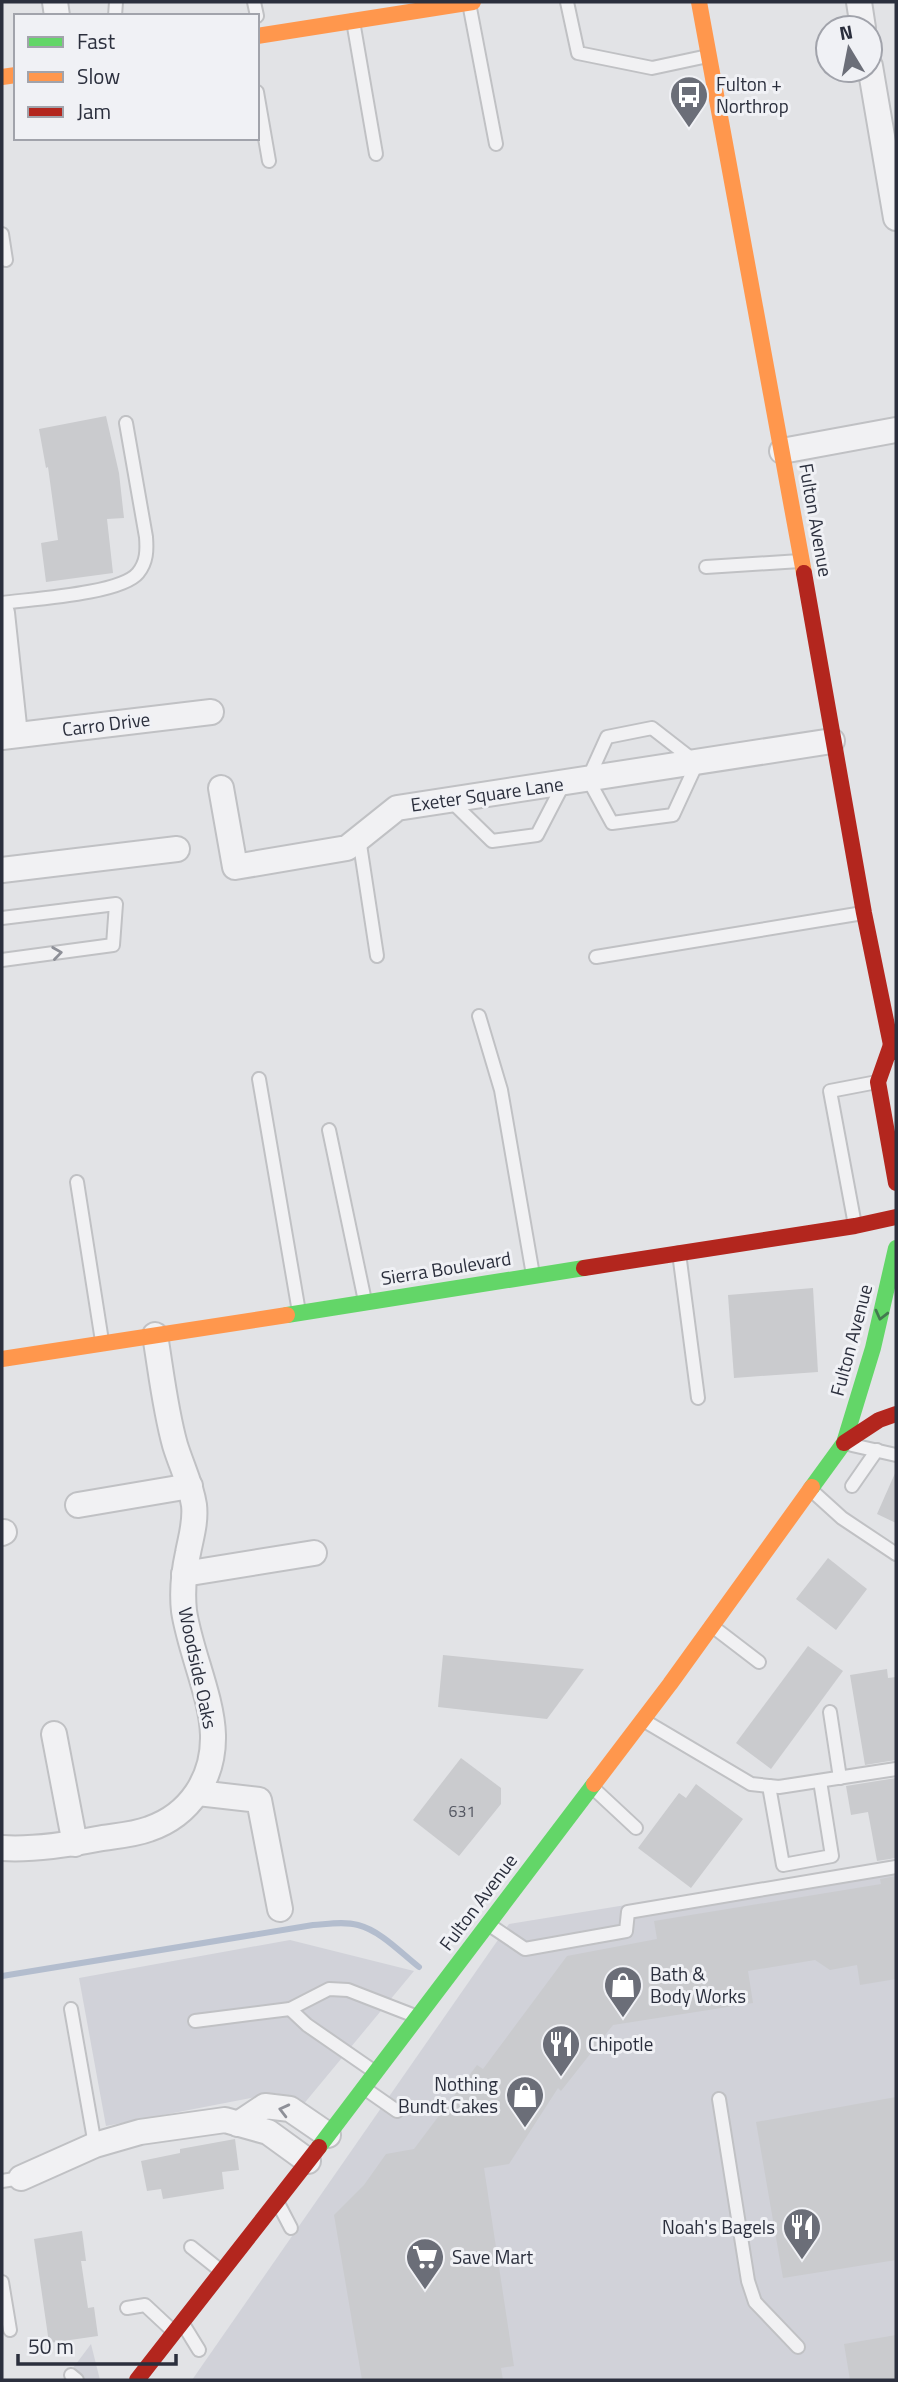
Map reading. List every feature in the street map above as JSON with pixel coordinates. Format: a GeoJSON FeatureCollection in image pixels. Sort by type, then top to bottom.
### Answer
{"type":"FeatureCollection","features":[{"type":"Feature","properties":{"kind":"street"},"geometry":{"type":"LineString","coordinates":[[259,36],[471,2]]}},
{"type":"Feature","properties":{"kind":"street","name":"Fulton Avenue"},"geometry":{"type":"LineString","coordinates":[[699,2],[802,561],[832,741],[864,912],[894,1049],[878,1082],[896,1183]]}},
{"type":"Feature","properties":{"kind":"street"},"geometry":{"type":"LineString","coordinates":[[873,84],[896,218]]}},
{"type":"Feature","properties":{"kind":"street"},"geometry":{"type":"LineString","coordinates":[[782,451],[896,430]]}},
{"type":"Feature","properties":{"kind":"street"},"geometry":{"type":"LineString","coordinates":[[2,613],[8,736]]}},
{"type":"Feature","properties":{"kind":"street","name":"Carro Drive"},"geometry":{"type":"LineString","coordinates":[[8,736],[211,712]]}},
{"type":"Feature","properties":{"kind":"street","name":"Exeter Square Lane"},"geometry":{"type":"LineString","coordinates":[[221,789],[234,866],[347,848],[397,808],[832,741]]}},
{"type":"Feature","properties":{"kind":"street"},"geometry":{"type":"LineString","coordinates":[[2,870],[177,849]]}},
{"type":"Feature","properties":{"kind":"street","name":"Sierra Boulevard"},"geometry":{"type":"LineString","coordinates":[[2,1359],[855,1226],[896,1217]]}},
{"type":"Feature","properties":{"kind":"street","name":"Fulton Avenue"},"geometry":{"type":"LineString","coordinates":[[844,1443],[873,1348],[896,1248]]}},
{"type":"Feature","properties":{"kind":"street","name":"Woodside Oaks"},"geometry":{"type":"LineString","coordinates":[[2,1848],[75,1844],[148,1830],[168,1821],[184,1809],[198,1793],[207,1776],[213,1749],[213,1732],[184,1608],[184,1574],[195,1509],[171,1425],[155,1335]]}},
{"type":"Feature","properties":{"kind":"street","name":"Fulton Avenue"},"geometry":{"type":"LineString","coordinates":[[137,2380],[364,2088],[643,1719],[844,1443],[879,1420],[896,1414]]}},
{"type":"Feature","properties":{"kind":"street"},"geometry":{"type":"LineString","coordinates":[[78,1505],[190,1486]]}},
{"type":"Feature","properties":{"kind":"street"},"geometry":{"type":"LineString","coordinates":[[184,1574],[314,1553]]}},
{"type":"Feature","properties":{"kind":"street"},"geometry":{"type":"LineString","coordinates":[[54,1734],[75,1844]]}},
{"type":"Feature","properties":{"kind":"street"},"geometry":{"type":"LineString","coordinates":[[198,1793],[259,1800],[280,1909]]}},
{"type":"Feature","properties":{"kind":"street"},"geometry":{"type":"LineString","coordinates":[[238,2124],[265,2106],[290,2109],[328,2135]]}},
{"type":"Feature","properties":{"kind":"street"},"geometry":{"type":"LineString","coordinates":[[11,2179],[96,2145],[140,2132],[225,2120],[268,2133],[308,2161]]}},
{"type":"Feature","properties":{"kind":"lane"},"geometry":{"type":"LineString","coordinates":[[471,2],[496,144]]}},
{"type":"Feature","properties":{"kind":"lane"},"geometry":{"type":"LineString","coordinates":[[567,2],[578,53],[652,68],[709,56]]}},
{"type":"Feature","properties":{"kind":"lane"},"geometry":{"type":"LineString","coordinates":[[353,21],[376,154]]}},
{"type":"Feature","properties":{"kind":"lane"},"geometry":{"type":"LineString","coordinates":[[259,103],[269,160]]}},
{"type":"Feature","properties":{"kind":"lane"},"geometry":{"type":"LineString","coordinates":[[2,234],[6,260]]}},
{"type":"Feature","properties":{"kind":"lane"},"geometry":{"type":"LineString","coordinates":[[2,603],[100,590],[118,586],[138,574],[147,553],[146,537],[126,423]]}},
{"type":"Feature","properties":{"kind":"lane"},"geometry":{"type":"LineString","coordinates":[[706,567],[802,561]]}},
{"type":"Feature","properties":{"kind":"lane"},"geometry":{"type":"LineString","coordinates":[[450,800],[492,841],[537,835],[607,737],[652,729],[696,763],[673,816],[612,823],[576,781]]}},
{"type":"Feature","properties":{"kind":"lane"},"geometry":{"type":"LineString","coordinates":[[359,838],[377,956]]}},
{"type":"Feature","properties":{"kind":"lane"},"geometry":{"type":"LineString","coordinates":[[2,918],[116,904],[113,945],[2,960]]}},
{"type":"Feature","properties":{"kind":"lane"},"geometry":{"type":"LineString","coordinates":[[596,957],[864,912]]}},
{"type":"Feature","properties":{"kind":"lane"},"geometry":{"type":"LineString","coordinates":[[479,1016],[501,1090],[533,1276]]}},
{"type":"Feature","properties":{"kind":"lane"},"geometry":{"type":"LineString","coordinates":[[259,1079],[299,1312]]}},
{"type":"Feature","properties":{"kind":"lane"},"geometry":{"type":"LineString","coordinates":[[855,1226],[830,1091],[878,1082]]}},
{"type":"Feature","properties":{"kind":"lane"},"geometry":{"type":"LineString","coordinates":[[329,1130],[365,1302]]}},
{"type":"Feature","properties":{"kind":"lane"},"geometry":{"type":"LineString","coordinates":[[77,1182],[102,1343]]}},
{"type":"Feature","properties":{"kind":"lane"},"geometry":{"type":"LineString","coordinates":[[679,1253],[698,1398]]}},
{"type":"Feature","properties":{"kind":"lane"},"geometry":{"type":"LineString","coordinates":[[844,1443],[896,1455]]}},
{"type":"Feature","properties":{"kind":"lane"},"geometry":{"type":"LineString","coordinates":[[852,1486],[877,1450]]}},
{"type":"Feature","properties":{"kind":"lane"},"geometry":{"type":"LineString","coordinates":[[810,1488],[842,1518],[896,1554]]}},
{"type":"Feature","properties":{"kind":"lane"},"geometry":{"type":"LineString","coordinates":[[712,1626],[759,1662]]}},
{"type":"Feature","properties":{"kind":"lane"},"geometry":{"type":"LineString","coordinates":[[830,1712],[840,1778]]}},
{"type":"Feature","properties":{"kind":"lane"},"geometry":{"type":"LineString","coordinates":[[643,1719],[751,1784],[779,1787],[896,1769]]}},
{"type":"Feature","properties":{"kind":"lane"},"geometry":{"type":"LineString","coordinates":[[769,1786],[783,1865],[832,1856],[820,1781]]}},
{"type":"Feature","properties":{"kind":"lane"},"geometry":{"type":"LineString","coordinates":[[592,1786],[636,1828]]}},
{"type":"Feature","properties":{"kind":"lane"},"geometry":{"type":"LineString","coordinates":[[488,1924],[526,1949],[626,1931],[628,1912],[896,1867]]}},
{"type":"Feature","properties":{"kind":"lane"},"geometry":{"type":"LineString","coordinates":[[195,2021],[290,2009],[329,1989],[348,1990],[417,2017]]}},
{"type":"Feature","properties":{"kind":"lane"},"geometry":{"type":"LineString","coordinates":[[71,2009],[96,2145]]}},
{"type":"Feature","properties":{"kind":"lane"},"geometry":{"type":"LineString","coordinates":[[290,2009],[307,2025],[375,2073]]}},
{"type":"Feature","properties":{"kind":"lane"},"geometry":{"type":"LineString","coordinates":[[364,2088],[397,2111]]}},
{"type":"Feature","properties":{"kind":"lane"},"geometry":{"type":"LineString","coordinates":[[719,2099],[748,2281],[755,2302],[798,2347]]}},
{"type":"Feature","properties":{"kind":"lane"},"geometry":{"type":"LineString","coordinates":[[277,2201],[291,2228]]}},
{"type":"Feature","properties":{"kind":"lane"},"geometry":{"type":"LineString","coordinates":[[191,2247],[222,2271]]}},
{"type":"Feature","properties":{"kind":"lane"},"geometry":{"type":"LineString","coordinates":[[2,2282],[10,2330]]}},
{"type":"Feature","properties":{"kind":"lane"},"geometry":{"type":"LineString","coordinates":[[127,2308],[145,2305],[178,2327],[199,2350]]}},
{"type":"Feature","properties":{"kind":"shaded area"},"geometry":{"type":"Polygon","coordinates":[[[896,1861],[896,2380],[192,2380],[509,1924],[896,1861]]]}},
{"type":"Feature","properties":{"kind":"shaded area"},"geometry":{"type":"Polygon","coordinates":[[[290,1940],[414,1971],[302,2106],[276,2093],[106,2126],[79,1978],[290,1940]]]}},
{"type":"Feature","properties":{"kind":"shaded area"},"geometry":{"type":"Polygon","coordinates":[[[91,2344],[100,2380],[64,2380],[91,2344]]]}},
{"type":"Feature","properties":{"kind":"building"},"geometry":{"type":"Polygon","coordinates":[[[106,416],[119,473],[124,518],[107,519],[113,573],[46,582],[41,543],[58,540],[48,467],[46,468],[39,429],[106,416]]]}},
{"type":"Feature","properties":{"kind":"building"},"geometry":{"type":"Polygon","coordinates":[[[813,1288],[818,1372],[734,1378],[728,1295],[813,1288]]]}},
{"type":"Feature","properties":{"kind":"building"},"geometry":{"type":"Polygon","coordinates":[[[896,1471],[896,1523],[877,1514],[896,1471]]]}},
{"type":"Feature","properties":{"kind":"building"},"geometry":{"type":"Polygon","coordinates":[[[828,1558],[867,1589],[836,1630],[796,1599],[828,1558]]]}},
{"type":"Feature","properties":{"kind":"building"},"geometry":{"type":"Polygon","coordinates":[[[808,1646],[843,1671],[771,1769],[736,1743],[808,1646]]]}},
{"type":"Feature","properties":{"kind":"building"},"geometry":{"type":"Polygon","coordinates":[[[443,1655],[584,1669],[547,1719],[438,1707],[443,1655]]]}},
{"type":"Feature","properties":{"kind":"building"},"geometry":{"type":"Polygon","coordinates":[[[887,1669],[888,1678],[896,1677],[896,1760],[865,1765],[850,1675],[887,1669]]]}},
{"type":"Feature","properties":{"kind":"building"},"geometry":{"type":"Polygon","coordinates":[[[461,1758],[501,1788],[501,1804],[459,1856],[413,1820],[461,1758]]]}},
{"type":"Feature","properties":{"kind":"building"},"geometry":{"type":"Polygon","coordinates":[[[896,1778],[896,1858],[877,1861],[868,1812],[851,1815],[846,1786],[896,1778]]]}},
{"type":"Feature","properties":{"kind":"building"},"geometry":{"type":"Polygon","coordinates":[[[696,1784],[743,1819],[691,1888],[638,1848],[679,1793],[686,1798],[696,1784]]]}},
{"type":"Feature","properties":{"kind":"building"},"geometry":{"type":"Polygon","coordinates":[[[896,1876],[896,1979],[860,1985],[857,1965],[830,1970],[815,1960],[748,1971],[753,2003],[613,2025],[561,2091],[558,2088],[509,2164],[484,2168],[514,2366],[501,2368],[503,2380],[362,2380],[334,2215],[364,2185],[386,2154],[414,2149],[477,2065],[483,2069],[567,1956],[657,1939],[654,1921],[881,1884],[880,1879],[896,1876]]]}},
{"type":"Feature","properties":{"kind":"building"},"geometry":{"type":"Polygon","coordinates":[[[896,2097],[896,2260],[783,2278],[756,2122],[896,2097]]]}},
{"type":"Feature","properties":{"kind":"building"},"geometry":{"type":"Polygon","coordinates":[[[235,2139],[239,2170],[222,2172],[224,2189],[163,2199],[161,2189],[147,2191],[141,2161],[180,2153],[180,2149],[235,2139]]]}},
{"type":"Feature","properties":{"kind":"building"},"geometry":{"type":"Polygon","coordinates":[[[82,2231],[86,2261],[81,2261],[88,2308],[94,2307],[98,2336],[49,2343],[34,2239],[82,2231]]]}},
{"type":"Feature","properties":{"kind":"building"},"geometry":{"type":"Polygon","coordinates":[[[896,2335],[896,2380],[850,2380],[844,2344],[896,2335]]]}},
{"type":"Feature","properties":{"kind":"waterway"},"geometry":{"type":"LineString","coordinates":[[2,1976],[313,1925],[342,1923],[358,1925],[375,1932],[419,1967]]}},
{"type":"Feature","properties":{"kind":"traffic: fast"},"geometry":{"type":"LineString","coordinates":[[812,1487],[844,1443],[873,1348],[896,1248]]}},
{"type":"Feature","properties":{"kind":"traffic: fast"},"geometry":{"type":"LineString","coordinates":[[287,1315],[584,1268]]}},
{"type":"Feature","properties":{"kind":"traffic: fast"},"geometry":{"type":"LineString","coordinates":[[319,2147],[594,1784]]}},
{"type":"Feature","properties":{"kind":"traffic: slow"},"geometry":{"type":"LineString","coordinates":[[259,36],[473,2]]}},
{"type":"Feature","properties":{"kind":"traffic: slow"},"geometry":{"type":"LineString","coordinates":[[699,2],[804,573]]}},
{"type":"Feature","properties":{"kind":"traffic: slow"},"geometry":{"type":"LineString","coordinates":[[2,77],[14,75]]}},
{"type":"Feature","properties":{"kind":"traffic: slow"},"geometry":{"type":"LineString","coordinates":[[2,1359],[287,1315]]}},
{"type":"Feature","properties":{"kind":"traffic: slow"},"geometry":{"type":"LineString","coordinates":[[594,1784],[812,1487]]}},
{"type":"Feature","properties":{"kind":"traffic: jam"},"geometry":{"type":"LineString","coordinates":[[804,573],[864,913],[891,1045],[896,1052]]}},
{"type":"Feature","properties":{"kind":"traffic: jam"},"geometry":{"type":"LineString","coordinates":[[891,1045],[878,1082],[896,1183]]}},
{"type":"Feature","properties":{"kind":"traffic: jam"},"geometry":{"type":"LineString","coordinates":[[584,1268],[855,1226],[896,1217]]}},
{"type":"Feature","properties":{"kind":"traffic: jam"},"geometry":{"type":"LineString","coordinates":[[844,1443],[879,1420],[896,1414]]}},
{"type":"Feature","properties":{"kind":"traffic: jam"},"geometry":{"type":"LineString","coordinates":[[137,2380],[319,2147]]}},
{"type":"Feature","properties":{"kind":"place","name":"Fulton + Northrop"},"geometry":{"type":"Point","coordinates":[689,129]}},
{"type":"Feature","properties":{"kind":"place","name":"Bath & Body Works"},"geometry":{"type":"Point","coordinates":[623,2019]}},
{"type":"Feature","properties":{"kind":"place","name":"Chipotle"},"geometry":{"type":"Point","coordinates":[561,2078]}},
{"type":"Feature","properties":{"kind":"place","name":"Nothing Bundt Cakes"},"geometry":{"type":"Point","coordinates":[525,2129]}},
{"type":"Feature","properties":{"kind":"place","name":"Noah's Bagels"},"geometry":{"type":"Point","coordinates":[802,2261]}},
{"type":"Feature","properties":{"kind":"place","name":"Save Mart"},"geometry":{"type":"Point","coordinates":[425,2291]}}]}
